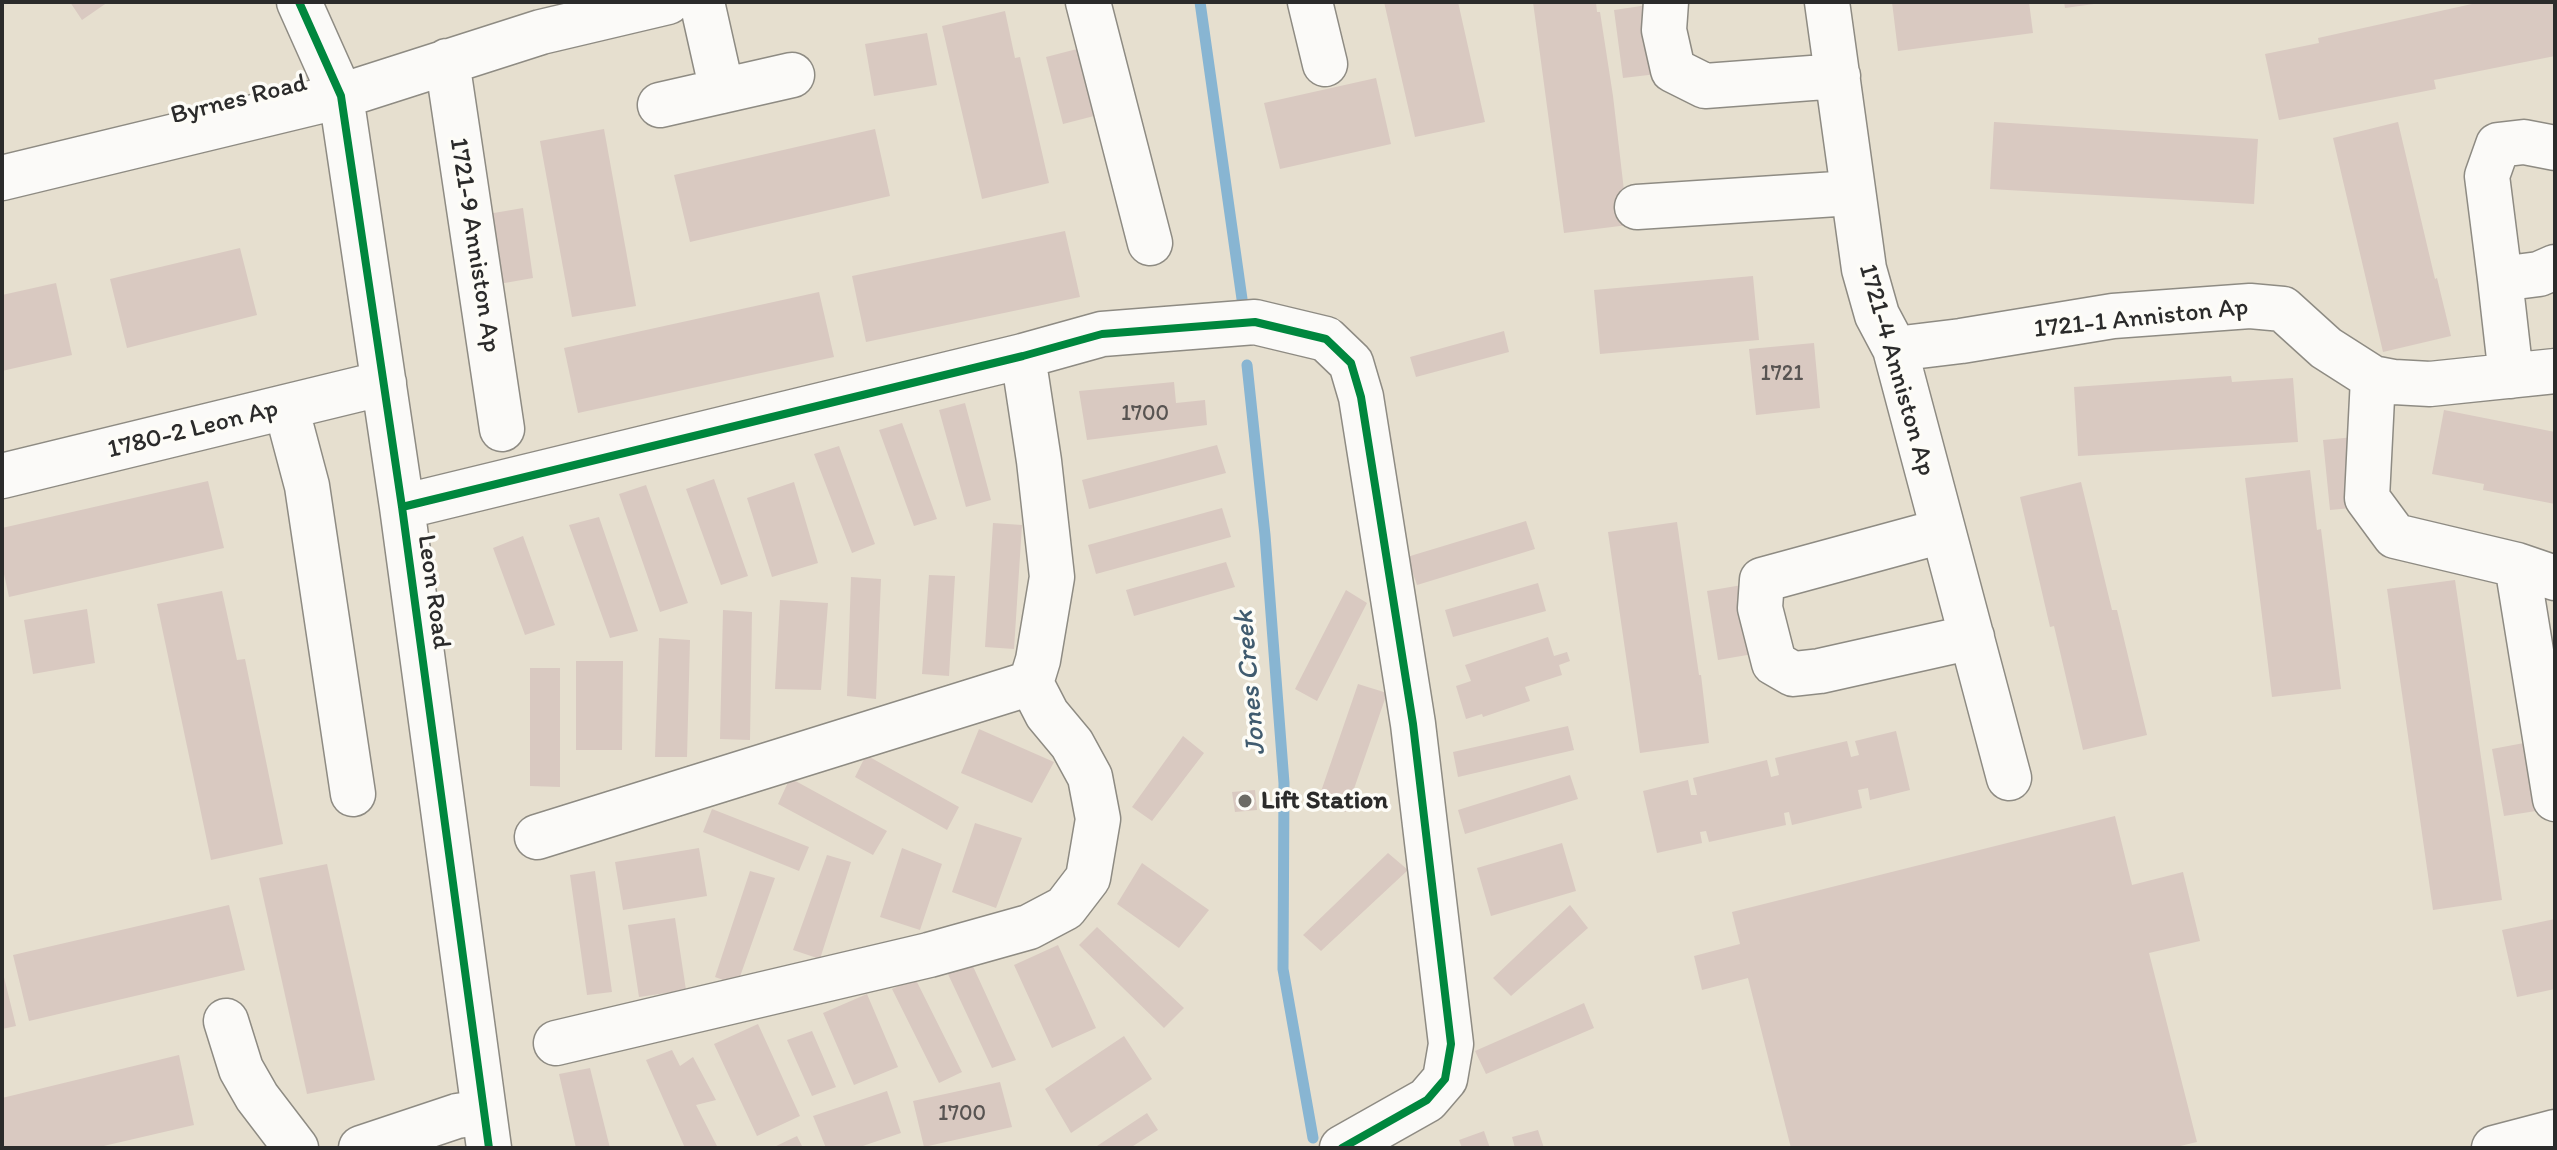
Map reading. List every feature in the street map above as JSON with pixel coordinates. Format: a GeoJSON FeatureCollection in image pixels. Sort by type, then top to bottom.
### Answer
{"type":"FeatureCollection","features":[{"type":"Feature","properties":{"kind":"street","name":"Leon Road"},"geometry":{"type":"LineString","coordinates":[[299,2],[341,96],[402,507],[487,1130]]}},
{"type":"Feature","properties":{"kind":"street","name":"Byrnes Road"},"geometry":{"type":"LineString","coordinates":[[2,178],[341,96],[541,32],[668,2]]}},
{"type":"Feature","properties":{"kind":"street"},"geometry":{"type":"LineString","coordinates":[[702,2],[722,91]]}},
{"type":"Feature","properties":{"kind":"street"},"geometry":{"type":"LineString","coordinates":[[1088,2],[1150,243]]}},
{"type":"Feature","properties":{"kind":"street"},"geometry":{"type":"LineString","coordinates":[[1310,2],[1325,64]]}},
{"type":"Feature","properties":{"kind":"street"},"geometry":{"type":"LineString","coordinates":[[1666,2],[1664,30],[1673,70],[1705,86],[1838,76]]}},
{"type":"Feature","properties":{"kind":"street","name":"1721-4 Anniston Ap"},"geometry":{"type":"LineString","coordinates":[[1827,2],[1864,269],[1877,315],[1895,349],[2009,778]]}},
{"type":"Feature","properties":{"kind":"street","name":"1721-9 Anniston Ap"},"geometry":{"type":"LineString","coordinates":[[447,61],[502,429]]}},
{"type":"Feature","properties":{"kind":"street"},"geometry":{"type":"LineString","coordinates":[[660,105],[792,75]]}},
{"type":"Feature","properties":{"kind":"street"},"geometry":{"type":"LineString","coordinates":[[2511,376],[2487,176],[2498,145],[2524,142],[2555,148]]}},
{"type":"Feature","properties":{"kind":"street"},"geometry":{"type":"LineString","coordinates":[[1637,207],[1852,193]]}},
{"type":"Feature","properties":{"kind":"street"},"geometry":{"type":"LineString","coordinates":[[2500,279],[2539,274],[2555,267]]}},
{"type":"Feature","properties":{"kind":"street","name":"1721-1 Anniston Ap"},"geometry":{"type":"LineString","coordinates":[[1895,349],[2113,316],[2250,306],[2283,309],[2326,348],[2373,378],[2430,384],[2555,371]]}},
{"type":"Feature","properties":{"kind":"street"},"geometry":{"type":"LineString","coordinates":[[402,507],[1023,356],[1102,334],[1255,322],[1326,339],[1351,363],[1361,397],[1413,724],[1451,1044],[1445,1079],[1427,1100],[1342,1148]]}},
{"type":"Feature","properties":{"kind":"street"},"geometry":{"type":"LineString","coordinates":[[556,1043],[929,955],[1029,927],[1065,908],[1088,878],[1098,819],[1090,777],[1072,744],[1047,714],[1031,683],[1052,577],[1023,356]]}},
{"type":"Feature","properties":{"kind":"street"},"geometry":{"type":"LineString","coordinates":[[2373,378],[2367,498],[2395,536],[2536,572],[2555,799]]}},
{"type":"Feature","properties":{"kind":"street","name":"1780-2 Leon Ap"},"geometry":{"type":"LineString","coordinates":[[2,476],[384,383]]}},
{"type":"Feature","properties":{"kind":"street"},"geometry":{"type":"LineString","coordinates":[[286,407],[307,486],[353,794]]}},
{"type":"Feature","properties":{"kind":"street"},"geometry":{"type":"LineString","coordinates":[[1942,531],[1762,580],[1760,608],[1774,663],[1793,674],[1820,671],[1972,637]]}},
{"type":"Feature","properties":{"kind":"street"},"geometry":{"type":"LineString","coordinates":[[537,837],[1031,683]]}},
{"type":"Feature","properties":{"kind":"street"},"geometry":{"type":"LineString","coordinates":[[226,1021],[241,1069],[257,1097],[296,1148]]}},
{"type":"Feature","properties":{"kind":"street"},"geometry":{"type":"LineString","coordinates":[[361,1148],[457,1116],[487,1130]]}},
{"type":"Feature","properties":{"kind":"street"},"geometry":{"type":"LineString","coordinates":[[2494,1148],[2555,1132]]}},
{"type":"Feature","properties":{"kind":"building"},"geometry":{"type":"Polygon","coordinates":[[[70,2],[108,2],[82,20],[70,2]]]}},
{"type":"Feature","properties":{"kind":"building"},"geometry":{"type":"Polygon","coordinates":[[[1384,2],[1458,2],[1485,122],[1415,137],[1384,2]]]}},
{"type":"Feature","properties":{"kind":"building"},"geometry":{"type":"Polygon","coordinates":[[[1533,2],[1596,2],[1613,96],[1628,225],[1564,233],[1533,2]]]}},
{"type":"Feature","properties":{"kind":"building"},"geometry":{"type":"Polygon","coordinates":[[[1892,2],[2029,2],[2033,33],[1898,51],[1892,2]]]}},
{"type":"Feature","properties":{"kind":"building"},"geometry":{"type":"Polygon","coordinates":[[[2064,2],[2094,2],[2094,4],[2065,8],[2064,2]]]}},
{"type":"Feature","properties":{"kind":"building"},"geometry":{"type":"Polygon","coordinates":[[[2481,2],[2555,2],[2555,56],[2434,80],[2436,89],[2279,120],[2265,54],[2319,43],[2318,38],[2481,2]]]}},
{"type":"Feature","properties":{"kind":"building"},"geometry":{"type":"Polygon","coordinates":[[[1648,5],[1657,74],[1623,78],[1614,10],[1648,5]]]}},
{"type":"Feature","properties":{"kind":"building"},"geometry":{"type":"Polygon","coordinates":[[[1005,11],[1015,58],[1020,57],[1049,183],[982,199],[942,26],[1005,11]]]}},
{"type":"Feature","properties":{"kind":"building"},"geometry":{"type":"Polygon","coordinates":[[[927,33],[937,85],[874,96],[865,44],[927,33]]]}},
{"type":"Feature","properties":{"kind":"building"},"geometry":{"type":"Polygon","coordinates":[[[1081,48],[1098,115],[1063,124],[1046,57],[1081,48]]]}},
{"type":"Feature","properties":{"kind":"building"},"geometry":{"type":"Polygon","coordinates":[[[1376,78],[1391,144],[1280,169],[1264,103],[1376,78]]]}},
{"type":"Feature","properties":{"kind":"building"},"geometry":{"type":"Polygon","coordinates":[[[1994,122],[2258,139],[2254,204],[1990,189],[1994,122]]]}},
{"type":"Feature","properties":{"kind":"building"},"geometry":{"type":"Polygon","coordinates":[[[2398,122],[2451,336],[2383,352],[2333,138],[2398,122]]]}},
{"type":"Feature","properties":{"kind":"building"},"geometry":{"type":"Polygon","coordinates":[[[604,129],[636,306],[572,317],[540,141],[604,129]]]}},
{"type":"Feature","properties":{"kind":"building"},"geometry":{"type":"Polygon","coordinates":[[[875,129],[890,196],[690,242],[674,175],[875,129]]]}},
{"type":"Feature","properties":{"kind":"building"},"geometry":{"type":"Polygon","coordinates":[[[523,208],[533,278],[499,284],[488,214],[523,208]]]}},
{"type":"Feature","properties":{"kind":"building"},"geometry":{"type":"Polygon","coordinates":[[[1065,231],[1080,297],[866,342],[852,276],[1065,231]]]}},
{"type":"Feature","properties":{"kind":"building"},"geometry":{"type":"Polygon","coordinates":[[[240,248],[257,315],[127,348],[110,279],[240,248]]]}},
{"type":"Feature","properties":{"kind":"building"},"geometry":{"type":"Polygon","coordinates":[[[1753,276],[1759,340],[1600,354],[1594,290],[1753,276]]]}},
{"type":"Feature","properties":{"kind":"building"},"geometry":{"type":"Polygon","coordinates":[[[56,283],[72,355],[2,371],[2,295],[56,283]]]}},
{"type":"Feature","properties":{"kind":"building"},"geometry":{"type":"Polygon","coordinates":[[[819,292],[834,357],[578,413],[564,348],[819,292]]]}},
{"type":"Feature","properties":{"kind":"building"},"geometry":{"type":"Polygon","coordinates":[[[1504,331],[1509,352],[1416,377],[1410,357],[1504,331]]]}},
{"type":"Feature","properties":{"kind":"building"},"geometry":{"type":"Polygon","coordinates":[[[1814,343],[1820,408],[1756,415],[1749,349],[1814,343]]]}},
{"type":"Feature","properties":{"kind":"building"},"geometry":{"type":"Polygon","coordinates":[[[2231,376],[2232,382],[2293,378],[2298,442],[2078,456],[2074,387],[2231,376]]]}},
{"type":"Feature","properties":{"kind":"building"},"geometry":{"type":"Polygon","coordinates":[[[1174,382],[1176,403],[1205,400],[1207,425],[1087,440],[1079,391],[1174,382]]]}},
{"type":"Feature","properties":{"kind":"building"},"geometry":{"type":"Polygon","coordinates":[[[965,403],[991,500],[966,507],[939,410],[965,403]]]}},
{"type":"Feature","properties":{"kind":"building"},"geometry":{"type":"Polygon","coordinates":[[[2444,410],[2555,432],[2555,504],[2483,490],[2484,484],[2432,474],[2444,410]]]}},
{"type":"Feature","properties":{"kind":"building"},"geometry":{"type":"Polygon","coordinates":[[[902,423],[937,519],[914,526],[879,430],[902,423]]]}},
{"type":"Feature","properties":{"kind":"building"},"geometry":{"type":"Polygon","coordinates":[[[2355,437],[2363,507],[2330,510],[2323,440],[2355,437]]]}},
{"type":"Feature","properties":{"kind":"building"},"geometry":{"type":"Polygon","coordinates":[[[1217,445],[1226,473],[1089,509],[1082,480],[1217,445]]]}},
{"type":"Feature","properties":{"kind":"building"},"geometry":{"type":"Polygon","coordinates":[[[839,446],[875,544],[852,553],[814,454],[839,446]]]}},
{"type":"Feature","properties":{"kind":"building"},"geometry":{"type":"Polygon","coordinates":[[[2310,470],[2317,530],[2321,529],[2341,689],[2272,697],[2245,478],[2310,470]]]}},
{"type":"Feature","properties":{"kind":"building"},"geometry":{"type":"Polygon","coordinates":[[[714,479],[748,576],[721,585],[686,489],[714,479]]]}},
{"type":"Feature","properties":{"kind":"building"},"geometry":{"type":"Polygon","coordinates":[[[208,481],[224,548],[9,597],[2,565],[2,528],[208,481]]]}},
{"type":"Feature","properties":{"kind":"building"},"geometry":{"type":"Polygon","coordinates":[[[794,482],[818,563],[772,577],[747,498],[794,482]]]}},
{"type":"Feature","properties":{"kind":"building"},"geometry":{"type":"Polygon","coordinates":[[[2081,482],[2112,610],[2117,610],[2147,735],[2083,750],[2020,497],[2081,482]]]}},
{"type":"Feature","properties":{"kind":"building"},"geometry":{"type":"Polygon","coordinates":[[[646,485],[688,603],[660,612],[619,494],[646,485]]]}},
{"type":"Feature","properties":{"kind":"building"},"geometry":{"type":"Polygon","coordinates":[[[1222,508],[1231,537],[1096,574],[1088,545],[1222,508]]]}},
{"type":"Feature","properties":{"kind":"building"},"geometry":{"type":"Polygon","coordinates":[[[599,517],[638,631],[610,638],[569,525],[599,517]]]}},
{"type":"Feature","properties":{"kind":"building"},"geometry":{"type":"Polygon","coordinates":[[[1526,521],[1535,549],[1417,585],[1407,557],[1526,521]]]}},
{"type":"Feature","properties":{"kind":"building"},"geometry":{"type":"Polygon","coordinates":[[[1677,522],[1709,743],[1640,753],[1608,532],[1677,522]]]}},
{"type":"Feature","properties":{"kind":"building"},"geometry":{"type":"Polygon","coordinates":[[[993,523],[1022,525],[1014,649],[985,647],[993,523]]]}},
{"type":"Feature","properties":{"kind":"building"},"geometry":{"type":"Polygon","coordinates":[[[523,536],[555,625],[525,635],[493,548],[523,536]]]}},
{"type":"Feature","properties":{"kind":"building"},"geometry":{"type":"Polygon","coordinates":[[[1226,562],[1235,587],[1134,616],[1126,590],[1226,562]]]}},
{"type":"Feature","properties":{"kind":"building"},"geometry":{"type":"Polygon","coordinates":[[[929,575],[955,576],[949,676],[922,674],[929,575]]]}},
{"type":"Feature","properties":{"kind":"building"},"geometry":{"type":"Polygon","coordinates":[[[851,577],[881,579],[876,699],[847,696],[851,577]]]}},
{"type":"Feature","properties":{"kind":"building"},"geometry":{"type":"Polygon","coordinates":[[[2455,580],[2502,900],[2433,910],[2387,589],[2455,580]]]}},
{"type":"Feature","properties":{"kind":"building"},"geometry":{"type":"Polygon","coordinates":[[[1538,583],[1546,611],[1453,637],[1445,610],[1538,583]]]}},
{"type":"Feature","properties":{"kind":"building"},"geometry":{"type":"Polygon","coordinates":[[[1742,585],[1753,654],[1718,660],[1707,591],[1742,585]]]}},
{"type":"Feature","properties":{"kind":"building"},"geometry":{"type":"Polygon","coordinates":[[[1346,590],[1367,603],[1317,701],[1295,689],[1346,590]]]}},
{"type":"Feature","properties":{"kind":"building"},"geometry":{"type":"Polygon","coordinates":[[[222,591],[237,660],[245,659],[283,844],[211,860],[157,604],[222,591]]]}},
{"type":"Feature","properties":{"kind":"building"},"geometry":{"type":"Polygon","coordinates":[[[780,600],[828,603],[821,690],[775,689],[780,600]]]}},
{"type":"Feature","properties":{"kind":"building"},"geometry":{"type":"Polygon","coordinates":[[[87,609],[95,663],[33,674],[24,620],[87,609]]]}},
{"type":"Feature","properties":{"kind":"building"},"geometry":{"type":"Polygon","coordinates":[[[723,610],[752,612],[750,740],[720,739],[723,610]]]}},
{"type":"Feature","properties":{"kind":"building"},"geometry":{"type":"Polygon","coordinates":[[[1548,637],[1554,656],[1567,652],[1570,661],[1559,665],[1562,675],[1525,687],[1530,701],[1483,717],[1482,714],[1466,719],[1456,686],[1471,681],[1465,665],[1548,637]]]}},
{"type":"Feature","properties":{"kind":"building"},"geometry":{"type":"Polygon","coordinates":[[[659,638],[690,640],[687,757],[655,757],[659,638]]]}},
{"type":"Feature","properties":{"kind":"building"},"geometry":{"type":"Polygon","coordinates":[[[576,661],[623,661],[622,750],[576,750],[576,661]]]}},
{"type":"Feature","properties":{"kind":"building"},"geometry":{"type":"Polygon","coordinates":[[[530,668],[560,668],[560,787],[530,786],[530,668]]]}},
{"type":"Feature","properties":{"kind":"building"},"geometry":{"type":"Polygon","coordinates":[[[1358,684],[1387,693],[1346,812],[1317,803],[1358,684]]]}},
{"type":"Feature","properties":{"kind":"building"},"geometry":{"type":"Polygon","coordinates":[[[1568,726],[1574,750],[1458,777],[1453,752],[1568,726]]]}},
{"type":"Feature","properties":{"kind":"building"},"geometry":{"type":"Polygon","coordinates":[[[979,729],[1054,762],[1032,803],[961,773],[979,729]]]}},
{"type":"Feature","properties":{"kind":"building"},"geometry":{"type":"Polygon","coordinates":[[[1896,731],[1910,790],[1870,800],[1868,788],[1858,790],[1862,808],[1792,825],[1789,812],[1784,813],[1786,825],[1709,842],[1706,831],[1700,832],[1702,843],[1657,853],[1643,791],[1688,780],[1691,795],[1697,795],[1693,778],[1767,760],[1771,777],[1779,775],[1775,758],[1847,741],[1851,757],[1859,755],[1855,741],[1896,731]]]}},
{"type":"Feature","properties":{"kind":"building"},"geometry":{"type":"Polygon","coordinates":[[[1183,736],[1204,753],[1152,821],[1132,807],[1183,736]]]}},
{"type":"Feature","properties":{"kind":"building"},"geometry":{"type":"Polygon","coordinates":[[[2524,743],[2536,811],[2504,816],[2492,749],[2524,743]]]}},
{"type":"Feature","properties":{"kind":"building"},"geometry":{"type":"Polygon","coordinates":[[[866,755],[959,807],[947,830],[855,777],[866,755]]]}},
{"type":"Feature","properties":{"kind":"building"},"geometry":{"type":"Polygon","coordinates":[[[1570,775],[1578,799],[1465,834],[1458,810],[1570,775]]]}},
{"type":"Feature","properties":{"kind":"building"},"geometry":{"type":"Polygon","coordinates":[[[790,778],[887,831],[873,855],[778,804],[790,778]]]}},
{"type":"Feature","properties":{"kind":"building","name":"Lift Station"},"geometry":{"type":"Polygon","coordinates":[[[1255,790],[1257,810],[1235,812],[1232,792],[1255,790]]]}},
{"type":"Feature","properties":{"kind":"building"},"geometry":{"type":"Polygon","coordinates":[[[712,809],[809,847],[799,871],[703,832],[712,809]]]}},
{"type":"Feature","properties":{"kind":"building"},"geometry":{"type":"Polygon","coordinates":[[[2115,816],[2132,885],[2183,872],[2200,941],[2149,953],[2197,1142],[2172,1148],[1791,1148],[1748,978],[1702,990],[1694,956],[1740,944],[1732,912],[2115,816]]]}},
{"type":"Feature","properties":{"kind":"building"},"geometry":{"type":"Polygon","coordinates":[[[975,823],[1022,838],[996,908],[952,892],[975,823]]]}},
{"type":"Feature","properties":{"kind":"building"},"geometry":{"type":"Polygon","coordinates":[[[1562,843],[1576,891],[1491,916],[1477,868],[1562,843]]]}},
{"type":"Feature","properties":{"kind":"building"},"geometry":{"type":"Polygon","coordinates":[[[699,848],[707,896],[623,910],[615,862],[699,848]]]}},
{"type":"Feature","properties":{"kind":"building"},"geometry":{"type":"Polygon","coordinates":[[[902,848],[942,864],[920,930],[880,917],[902,848]]]}},
{"type":"Feature","properties":{"kind":"building"},"geometry":{"type":"Polygon","coordinates":[[[1388,853],[1408,870],[1321,951],[1303,935],[1388,853]]]}},
{"type":"Feature","properties":{"kind":"building"},"geometry":{"type":"Polygon","coordinates":[[[827,855],[851,862],[820,959],[793,950],[827,855]]]}},
{"type":"Feature","properties":{"kind":"building"},"geometry":{"type":"Polygon","coordinates":[[[1142,863],[1209,910],[1179,948],[1117,904],[1142,863]]]}},
{"type":"Feature","properties":{"kind":"building"},"geometry":{"type":"Polygon","coordinates":[[[327,864],[375,1080],[307,1094],[259,878],[327,864]]]}},
{"type":"Feature","properties":{"kind":"building"},"geometry":{"type":"Polygon","coordinates":[[[595,871],[612,992],[587,995],[570,875],[595,871]]]}},
{"type":"Feature","properties":{"kind":"building"},"geometry":{"type":"Polygon","coordinates":[[[750,871],[775,878],[737,985],[715,977],[750,871]]]}},
{"type":"Feature","properties":{"kind":"building"},"geometry":{"type":"Polygon","coordinates":[[[229,905],[245,970],[29,1021],[13,955],[229,905]]]}},
{"type":"Feature","properties":{"kind":"building"},"geometry":{"type":"Polygon","coordinates":[[[1570,905],[1588,928],[1511,996],[1493,978],[1570,905]]]}},
{"type":"Feature","properties":{"kind":"building"},"geometry":{"type":"Polygon","coordinates":[[[675,918],[686,990],[639,997],[628,925],[675,918]]]}},
{"type":"Feature","properties":{"kind":"building"},"geometry":{"type":"Polygon","coordinates":[[[2555,919],[2555,989],[2517,997],[2502,930],[2555,919]]]}},
{"type":"Feature","properties":{"kind":"building"},"geometry":{"type":"Polygon","coordinates":[[[1097,927],[1184,1008],[1164,1028],[1079,945],[1097,927]]]}},
{"type":"Feature","properties":{"kind":"building"},"geometry":{"type":"Polygon","coordinates":[[[1058,945],[1096,1028],[1052,1048],[1014,965],[1058,945]]]}},
{"type":"Feature","properties":{"kind":"building"},"geometry":{"type":"Polygon","coordinates":[[[971,962],[1016,1060],[992,1068],[947,972],[971,962]]]}},
{"type":"Feature","properties":{"kind":"building"},"geometry":{"type":"Polygon","coordinates":[[[2,969],[16,1026],[2,1029],[2,969]]]}},
{"type":"Feature","properties":{"kind":"building"},"geometry":{"type":"Polygon","coordinates":[[[915,978],[962,1072],[939,1083],[892,989],[915,978]]]}},
{"type":"Feature","properties":{"kind":"building"},"geometry":{"type":"Polygon","coordinates":[[[867,994],[898,1067],[854,1085],[823,1013],[867,994]]]}},
{"type":"Feature","properties":{"kind":"building"},"geometry":{"type":"Polygon","coordinates":[[[1584,1003],[1594,1028],[1486,1074],[1475,1051],[1584,1003]]]}},
{"type":"Feature","properties":{"kind":"building"},"geometry":{"type":"Polygon","coordinates":[[[758,1024],[800,1116],[757,1136],[714,1044],[758,1024]]]}},
{"type":"Feature","properties":{"kind":"building"},"geometry":{"type":"Polygon","coordinates":[[[812,1031],[836,1087],[812,1096],[787,1040],[812,1031]]]}},
{"type":"Feature","properties":{"kind":"building"},"geometry":{"type":"Polygon","coordinates":[[[1124,1036],[1152,1079],[1071,1133],[1045,1089],[1124,1036]]]}},
{"type":"Feature","properties":{"kind":"building"},"geometry":{"type":"Polygon","coordinates":[[[672,1050],[680,1066],[693,1057],[716,1100],[696,1105],[718,1148],[685,1148],[646,1060],[672,1050]]]}},
{"type":"Feature","properties":{"kind":"building"},"geometry":{"type":"Polygon","coordinates":[[[179,1055],[194,1125],[95,1148],[2,1148],[2,1098],[179,1055]]]}},
{"type":"Feature","properties":{"kind":"building"},"geometry":{"type":"Polygon","coordinates":[[[590,1068],[610,1148],[576,1148],[559,1074],[590,1068]]]}},
{"type":"Feature","properties":{"kind":"building"},"geometry":{"type":"Polygon","coordinates":[[[1000,1082],[1012,1127],[924,1147],[913,1101],[1000,1082]]]}},
{"type":"Feature","properties":{"kind":"building"},"geometry":{"type":"Polygon","coordinates":[[[887,1091],[901,1133],[857,1148],[826,1148],[813,1116],[887,1091]]]}},
{"type":"Feature","properties":{"kind":"building"},"geometry":{"type":"Polygon","coordinates":[[[1147,1113],[1158,1130],[1130,1148],[1094,1148],[1147,1113]]]}},
{"type":"Feature","properties":{"kind":"building"},"geometry":{"type":"Polygon","coordinates":[[[1538,1130],[1544,1148],[1515,1148],[1512,1137],[1538,1130]]]}},
{"type":"Feature","properties":{"kind":"building"},"geometry":{"type":"Polygon","coordinates":[[[1484,1131],[1490,1148],[1462,1148],[1459,1140],[1484,1131]]]}},
{"type":"Feature","properties":{"kind":"building"},"geometry":{"type":"Polygon","coordinates":[[[797,1136],[803,1148],[772,1148],[797,1136]]]}},
{"type":"Feature","properties":{"kind":"waterway","name":"Jones Creek"},"geometry":{"type":"LineString","coordinates":[[1200,2],[1243,306]]}},
{"type":"Feature","properties":{"kind":"waterway","name":"Jones Creek"},"geometry":{"type":"LineString","coordinates":[[1247,365],[1265,535],[1284,783],[1283,969],[1313,1138]]}},
{"type":"Feature","properties":{"kind":"cycle path"},"geometry":{"type":"LineString","coordinates":[[299,2],[341,96],[402,507],[489,1148]]}},
{"type":"Feature","properties":{"kind":"cycle path"},"geometry":{"type":"LineString","coordinates":[[402,507],[1023,356],[1102,334],[1255,322],[1326,339],[1351,363],[1361,397],[1413,724],[1451,1044],[1445,1079],[1427,1100],[1342,1148]]}},
{"type":"Feature","properties":{"kind":"place","name":"Lift Station"},"geometry":{"type":"Point","coordinates":[1245,801]}}]}
